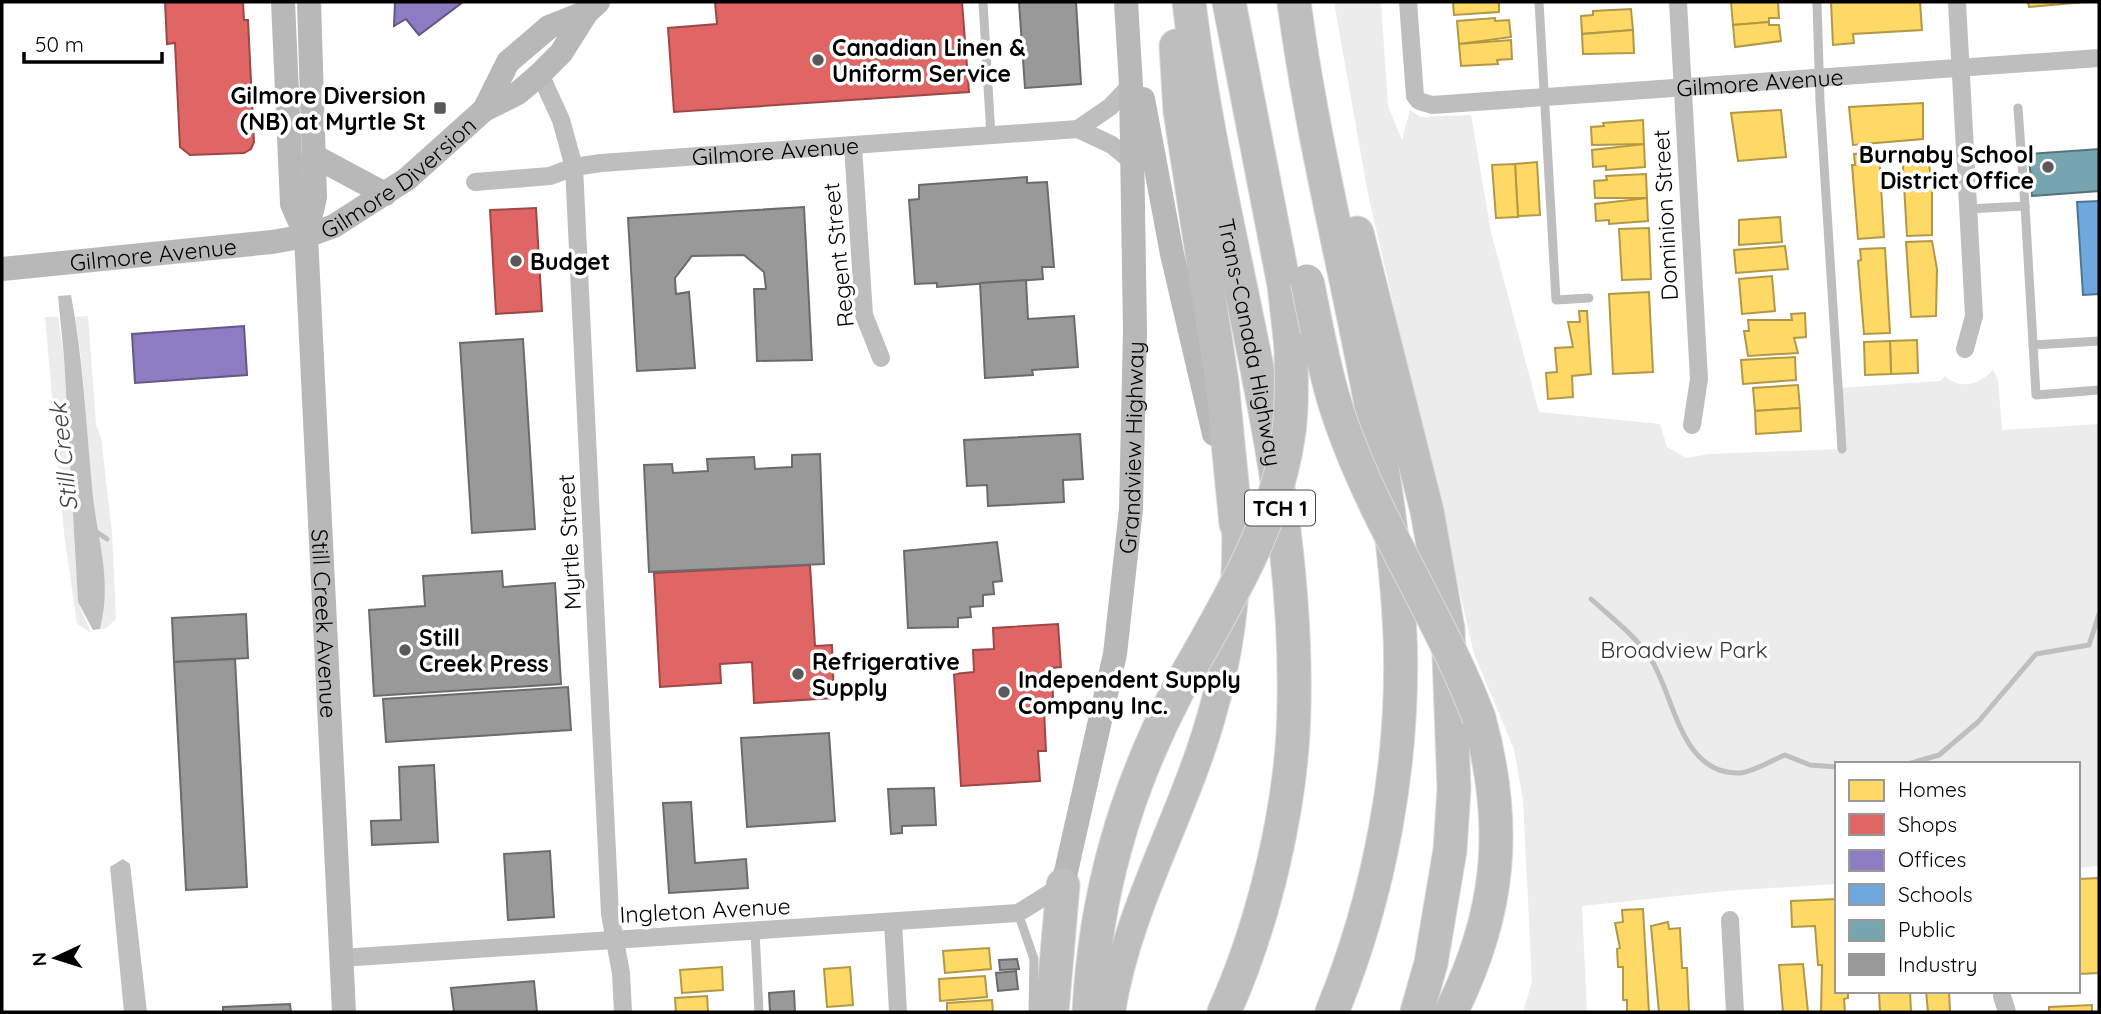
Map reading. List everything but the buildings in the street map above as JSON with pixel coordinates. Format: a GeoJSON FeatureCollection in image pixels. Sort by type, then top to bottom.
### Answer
{"type":"FeatureCollection","features":[{"type":"Feature","properties":{"kind":"highway"},"geometry":{"type":"LineString","coordinates":[[1173,2],[1180,111],[1222,382],[1236,524]]}},
{"type":"Feature","properties":{"kind":"highway","name":"Trans-Canada Highway"},"geometry":{"type":"LineString","coordinates":[[1188,2],[1210,139],[1264,400],[1290,592],[1294,694],[1283,812],[1263,905],[1224,1012]]}},
{"type":"Feature","properties":{"kind":"highway"},"geometry":{"type":"LineString","coordinates":[[1089,1012],[1095,936],[1115,839],[1153,738],[1238,585],[1269,515],[1289,437],[1291,347],[1284,285],[1229,2]]}},
{"type":"Feature","properties":{"kind":"highway"},"geometry":{"type":"LineString","coordinates":[[1251,2],[1307,281],[1341,422],[1382,515],[1461,671],[1479,718],[1494,777],[1498,808],[1497,851],[1491,897],[1480,939],[1451,1012]]}},
{"type":"Feature","properties":{"kind":"highway"},"geometry":{"type":"LineString","coordinates":[[1294,2],[1317,134],[1374,418],[1388,506],[1400,635],[1398,719],[1389,808],[1370,900],[1332,1012]]}},
{"type":"Feature","properties":{"kind":"highway"},"geometry":{"type":"LineString","coordinates":[[1317,134],[1360,238],[1427,511],[1448,629],[1454,762],[1450,850],[1431,963],[1417,1012]]}},
{"type":"Feature","properties":{"kind":"highway"},"geometry":{"type":"LineString","coordinates":[[1052,1012],[1063,885]]}},
{"type":"Feature","properties":{"kind":"main road","name":"Still Creek Avenue"},"geometry":{"type":"LineString","coordinates":[[283,2],[292,204],[306,236]]}},
{"type":"Feature","properties":{"kind":"main road","name":"Still Creek Avenue"},"geometry":{"type":"LineString","coordinates":[[309,2],[315,197],[306,236],[344,1012]]}},
{"type":"Feature","properties":{"kind":"main road"},"geometry":{"type":"LineString","coordinates":[[1111,1012],[1121,964],[1212,715],[1234,603],[1236,524],[1172,254],[1128,2]]}},
{"type":"Feature","properties":{"kind":"main road","name":"Grandview Highway"},"geometry":{"type":"LineString","coordinates":[[1063,885],[1112,667],[1125,587],[1134,423],[1128,2]]}},
{"type":"Feature","properties":{"kind":"main road","name":"Gilmore Diversion"},"geometry":{"type":"LineString","coordinates":[[306,236],[334,226],[385,194],[427,163],[484,110],[518,93],[561,53],[592,7]]}},
{"type":"Feature","properties":{"kind":"main road","name":"Gilmore Diversion"},"geometry":{"type":"LineString","coordinates":[[484,110],[508,62],[549,27],[592,7]]}},
{"type":"Feature","properties":{"kind":"main road"},"geometry":{"type":"LineString","coordinates":[[314,156],[385,194]]}},
{"type":"Feature","properties":{"kind":"main road","name":"Gilmore Avenue"},"geometry":{"type":"LineString","coordinates":[[2,269],[306,236]]}},
{"type":"Feature","properties":{"kind":"street","name":"Gilmore Avenue"},"geometry":{"type":"LineString","coordinates":[[1408,2],[1413,85],[1419,101],[1432,105],[2099,58]]}},
{"type":"Feature","properties":{"kind":"street","name":"Dominion Street"},"geometry":{"type":"LineString","coordinates":[[1678,2],[1699,379],[1692,425]]}},
{"type":"Feature","properties":{"kind":"street"},"geometry":{"type":"LineString","coordinates":[[1956,2],[1974,316],[1965,349]]}},
{"type":"Feature","properties":{"kind":"street","name":"Myrtle Street"},"geometry":{"type":"LineString","coordinates":[[540,74],[561,120],[574,167],[610,914],[623,1012]]}},
{"type":"Feature","properties":{"kind":"street","name":"Gilmore Avenue"},"geometry":{"type":"LineString","coordinates":[[1078,129],[1110,107],[1131,85]]}},
{"type":"Feature","properties":{"kind":"street","name":"Gilmore Avenue"},"geometry":{"type":"LineString","coordinates":[[475,182],[550,176],[574,167],[1078,129],[1112,145],[1132,162]]}},
{"type":"Feature","properties":{"kind":"street","name":"Regent Street"},"geometry":{"type":"LineString","coordinates":[[853,146],[864,315],[881,358]]}},
{"type":"Feature","properties":{"kind":"street","name":"Ingleton Avenue"},"geometry":{"type":"LineString","coordinates":[[341,958],[1018,913],[1063,885]]}},
{"type":"Feature","properties":{"kind":"street"},"geometry":{"type":"LineString","coordinates":[[1730,920],[1735,1012]]}},
{"type":"Feature","properties":{"kind":"street"},"geometry":{"type":"LineString","coordinates":[[893,922],[898,1012]]}},
{"type":"Feature","properties":{"kind":"lane"},"geometry":{"type":"LineString","coordinates":[[983,2],[991,136]]}},
{"type":"Feature","properties":{"kind":"lane"},"geometry":{"type":"LineString","coordinates":[[1539,2],[1556,300],[1589,298]]}},
{"type":"Feature","properties":{"kind":"lane"},"geometry":{"type":"LineString","coordinates":[[1817,2],[1842,449]]}},
{"type":"Feature","properties":{"kind":"lane"},"geometry":{"type":"LineString","coordinates":[[2018,108],[2036,394],[2099,390]]}},
{"type":"Feature","properties":{"kind":"lane"},"geometry":{"type":"LineString","coordinates":[[1967,209],[2025,205]]}},
{"type":"Feature","properties":{"kind":"lane"},"geometry":{"type":"LineString","coordinates":[[2034,345],[2099,341]]}},
{"type":"Feature","properties":{"kind":"lane"},"geometry":{"type":"LineString","coordinates":[[1018,913],[1034,959],[1033,1012]]}},
{"type":"Feature","properties":{"kind":"lane"},"geometry":{"type":"LineString","coordinates":[[755,932],[759,1012]]}},
{"type":"Feature","properties":{"kind":"green space","name":"Broadview Park"},"geometry":{"type":"Polygon","coordinates":[[[1334,2],[1381,2],[1388,106],[1402,140],[1410,110],[1421,117],[1471,115],[1491,232],[1539,412],[1660,424],[1667,447],[1686,458],[1708,454],[1842,449],[1838,388],[1940,381],[1945,376],[1957,383],[1970,384],[1983,379],[1993,369],[1998,380],[2002,430],[2099,424],[2099,866],[2080,868],[2080,762],[1835,762],[1835,884],[1725,891],[1582,906],[1587,1012],[1523,1012],[1532,982],[1523,800],[1514,749],[1474,654],[1368,194],[1334,2]]]}},
{"type":"Feature","properties":{"kind":"green space"},"geometry":{"type":"Polygon","coordinates":[[[88,316],[96,425],[101,437],[112,532],[116,619],[105,629],[100,629],[104,575],[94,505],[75,317],[88,316]]]}},
{"type":"Feature","properties":{"kind":"green space"},"geometry":{"type":"Polygon","coordinates":[[[45,317],[58,317],[64,357],[78,602],[91,633],[77,624],[64,533],[45,317]]]}},
{"type":"Feature","properties":{"kind":"shaded area"},"geometry":{"type":"Polygon","coordinates":[[[71,295],[104,574],[104,610],[100,629],[93,630],[78,602],[58,296],[71,295]]]}},
{"type":"Feature","properties":{"kind":"shaded area"},"geometry":{"type":"Polygon","coordinates":[[[123,859],[130,864],[147,1012],[124,1012],[110,867],[123,859]]]}},
{"type":"Feature","properties":{"kind":"waterway"},"geometry":{"type":"LineString","coordinates":[[95,531],[107,539]]}},
{"type":"Feature","properties":{"kind":"waterway"},"geometry":{"type":"LineString","coordinates":[[1591,599],[1646,652],[1660,677],[1682,732],[1705,762],[1720,770],[1740,773],[1785,755],[1810,765],[1835,767]]}},
{"type":"Feature","properties":{"kind":"waterway"},"geometry":{"type":"LineString","coordinates":[[1915,762],[1939,755],[1978,722],[2036,654],[2089,645],[2099,614]]}},
{"type":"Feature","properties":{"kind":"place","name":"Canadian Linen & Uniform Service"},"geometry":{"type":"Point","coordinates":[818,60]}},
{"type":"Feature","properties":{"kind":"place","name":"Gilmore Diversion (NB) at Myrtle St"},"geometry":{"type":"Point","coordinates":[440,108]}},
{"type":"Feature","properties":{"kind":"place","name":"Burnaby School District Office"},"geometry":{"type":"Point","coordinates":[2048,167]}},
{"type":"Feature","properties":{"kind":"place","name":"Budget"},"geometry":{"type":"Point","coordinates":[516,261]}},
{"type":"Feature","properties":{"kind":"place","name":"Still Creek Press"},"geometry":{"type":"Point","coordinates":[405,650]}},
{"type":"Feature","properties":{"kind":"place","name":"Refrigerative Supply"},"geometry":{"type":"Point","coordinates":[798,674]}},
{"type":"Feature","properties":{"kind":"place","name":"Independent Supply Company Inc."},"geometry":{"type":"Point","coordinates":[1004,692]}},
{"type":"Feature","properties":{"kind":"water label","name":"Still Creek"},"geometry":{"type":"Point","coordinates":[63,457]}}]}
